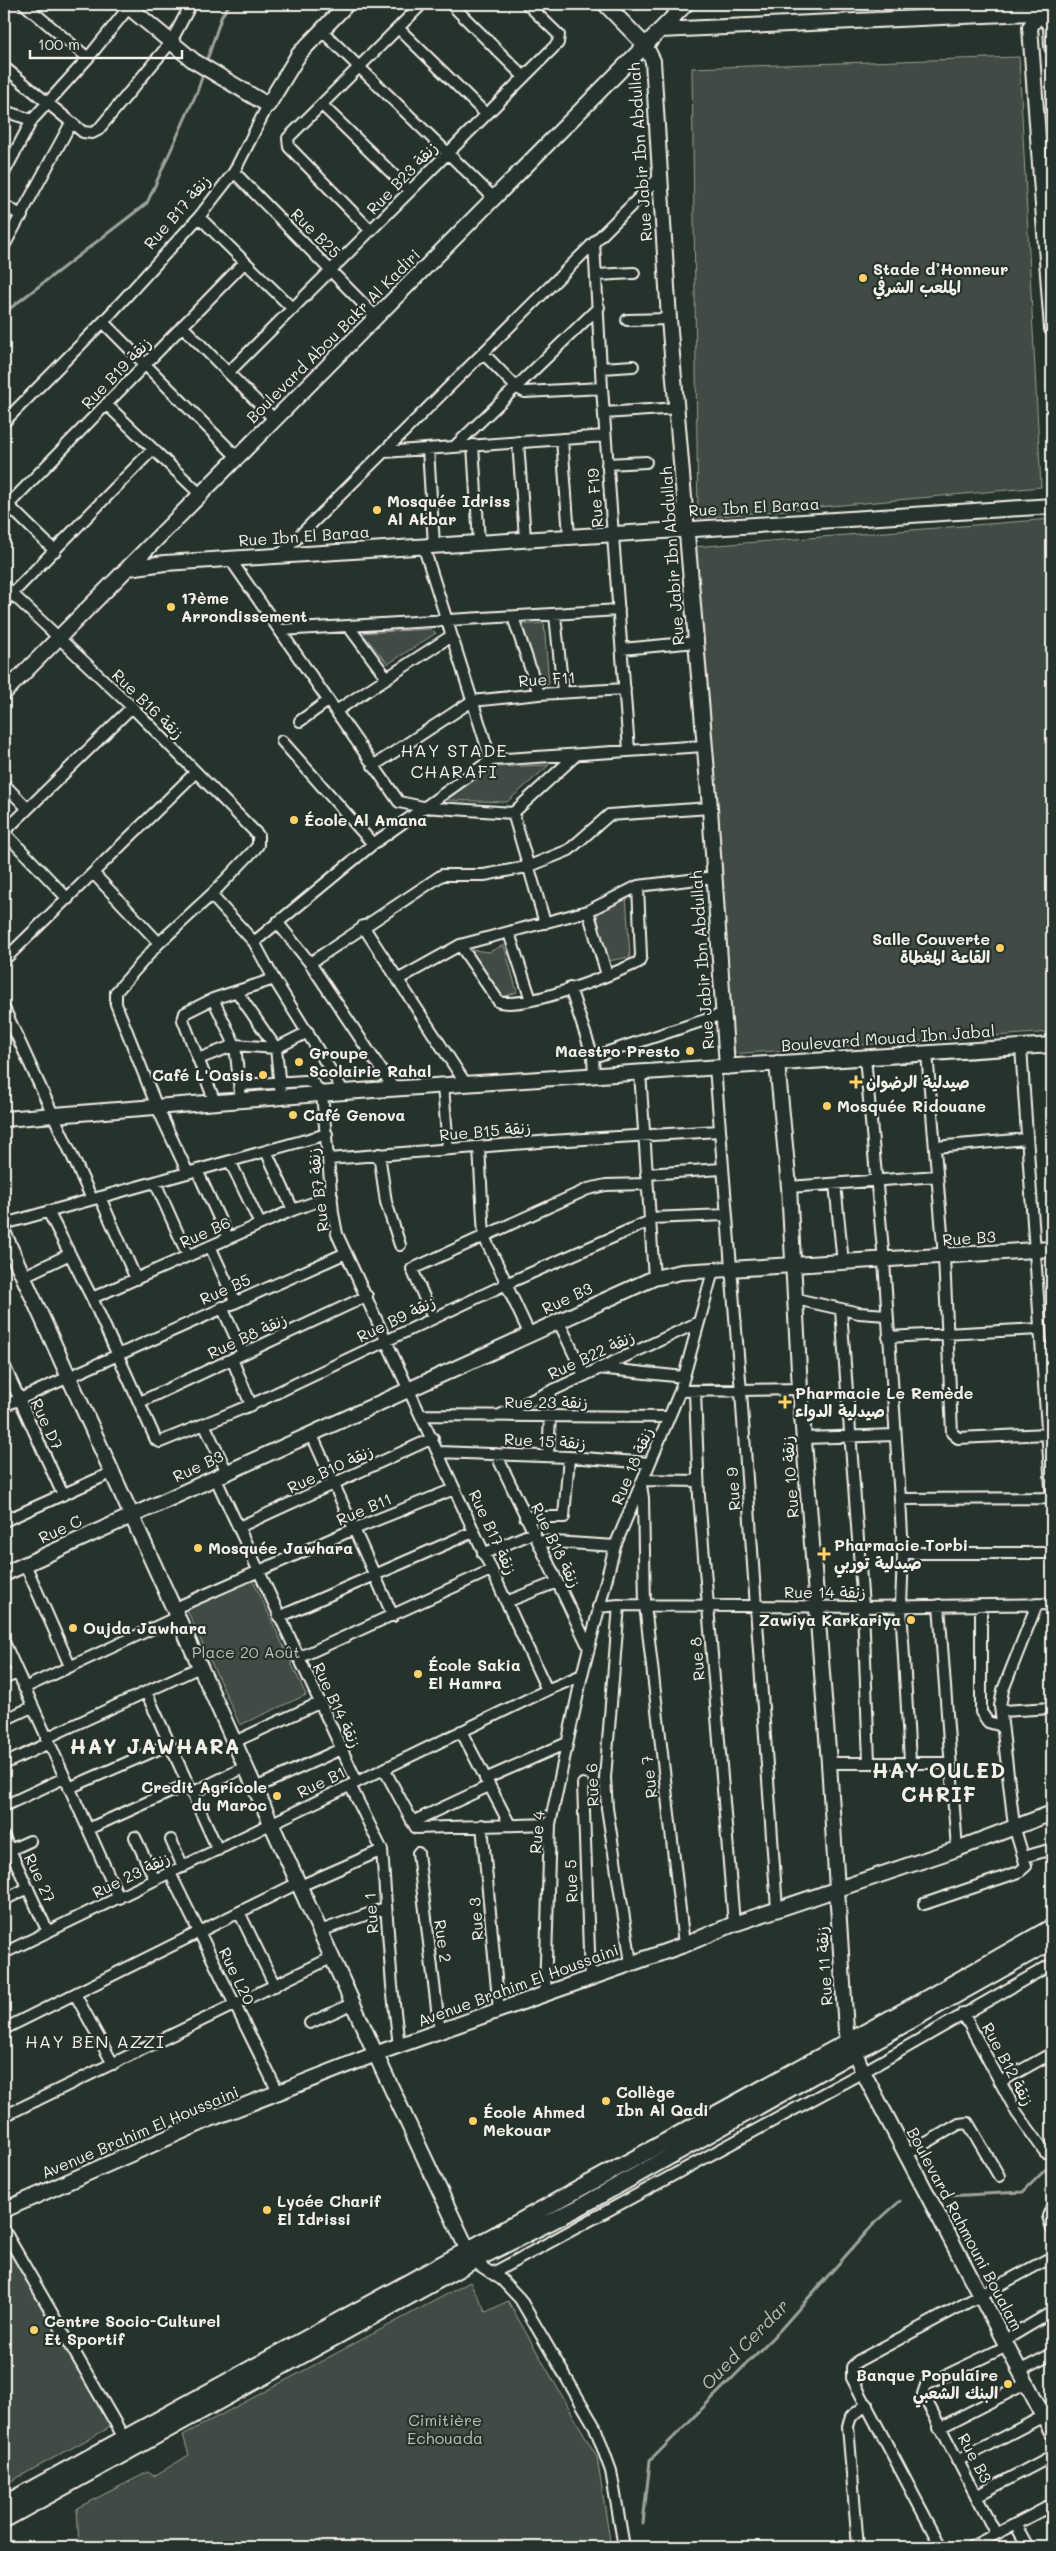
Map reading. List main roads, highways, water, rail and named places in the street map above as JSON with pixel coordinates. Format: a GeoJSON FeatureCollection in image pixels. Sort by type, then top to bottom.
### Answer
{"type":"FeatureCollection","features":[{"type":"Feature","properties":{"kind":"main road"},"geometry":{"type":"LineString","coordinates":[[470,2256],[578,2208],[1052,1927]]}},
{"type":"Feature","properties":{"kind":"main road"},"geometry":{"type":"LineString","coordinates":[[4,2504],[127,2443],[470,2256],[569,2194],[1052,1941]]}},
{"type":"Feature","properties":{"kind":"main road"},"geometry":{"type":"LineString","coordinates":[[4,2520],[127,2443]]}},
{"type":"Feature","properties":{"kind":"waterway"},"geometry":{"type":"LineString","coordinates":[[206,63],[222,15],[230,4]]}},
{"type":"Feature","properties":{"kind":"waterway"},"geometry":{"type":"LineString","coordinates":[[4,313],[147,203],[197,92],[204,71]]}},
{"type":"Feature","properties":{"kind":"waterway","name":"Oued Cerdar"},"geometry":{"type":"LineString","coordinates":[[946,2196],[1023,2192],[1052,2163]]}},
{"type":"Feature","properties":{"kind":"waterway","name":"Oued Cerdar"},"geometry":{"type":"LineString","coordinates":[[643,2523],[650,2461],[780,2330],[872,2226],[900,2201]]}},
{"type":"Feature","properties":{"kind":"place","name":"Stade d’Honneur الملعب الشرفي"},"geometry":{"type":"Point","coordinates":[863,278]}},
{"type":"Feature","properties":{"kind":"place","name":"Mosquée Idriss Al Akbar"},"geometry":{"type":"Point","coordinates":[377,510]}},
{"type":"Feature","properties":{"kind":"place","name":"17ème Arrondissement"},"geometry":{"type":"Point","coordinates":[171,607]}},
{"type":"Feature","properties":{"kind":"place","name":"École Al Amana"},"geometry":{"type":"Point","coordinates":[294,820]}},
{"type":"Feature","properties":{"kind":"place","name":"Salle Couverte القاعة المغطاة"},"geometry":{"type":"Point","coordinates":[1000,948]}},
{"type":"Feature","properties":{"kind":"place","name":"Maestro Presto"},"geometry":{"type":"Point","coordinates":[690,1051]}},
{"type":"Feature","properties":{"kind":"place","name":"Groupe Scolairie Rahal"},"geometry":{"type":"Point","coordinates":[299,1062]}},
{"type":"Feature","properties":{"kind":"place","name":"Café L'Oasis"},"geometry":{"type":"Point","coordinates":[263,1075]}},
{"type":"Feature","properties":{"kind":"place","name":"صيدلية الرضوان"},"geometry":{"type":"Point","coordinates":[856,1082]}},
{"type":"Feature","properties":{"kind":"place","name":"Mosquée Ridouane"},"geometry":{"type":"Point","coordinates":[827,1106]}},
{"type":"Feature","properties":{"kind":"place","name":"Café Genova"},"geometry":{"type":"Point","coordinates":[293,1115]}},
{"type":"Feature","properties":{"kind":"place","name":"Pharmacie Le Remède صيدلية الدواء"},"geometry":{"type":"Point","coordinates":[785,1402]}},
{"type":"Feature","properties":{"kind":"place","name":"Mosquée Jawhara"},"geometry":{"type":"Point","coordinates":[198,1548]}},
{"type":"Feature","properties":{"kind":"place","name":"Pharmacie Torbi صيدلية توربي"},"geometry":{"type":"Point","coordinates":[824,1554]}},
{"type":"Feature","properties":{"kind":"place","name":"Zawiya Karkariya"},"geometry":{"type":"Point","coordinates":[911,1620]}},
{"type":"Feature","properties":{"kind":"place","name":"Oujda Jawhara"},"geometry":{"type":"Point","coordinates":[73,1628]}},
{"type":"Feature","properties":{"kind":"place","name":"École Sakia El Hamra"},"geometry":{"type":"Point","coordinates":[418,1674]}},
{"type":"Feature","properties":{"kind":"place","name":"Credit Agricole du Maroc"},"geometry":{"type":"Point","coordinates":[277,1796]}},
{"type":"Feature","properties":{"kind":"place","name":"Collège Ibn Al Qadi"},"geometry":{"type":"Point","coordinates":[606,2101]}},
{"type":"Feature","properties":{"kind":"place","name":"École Ahmed Mekouar"},"geometry":{"type":"Point","coordinates":[473,2121]}},
{"type":"Feature","properties":{"kind":"place","name":"Lycée Charif El Idrissi"},"geometry":{"type":"Point","coordinates":[267,2210]}},
{"type":"Feature","properties":{"kind":"place","name":"Centre Socio-Culturel Et Sportif"},"geometry":{"type":"Point","coordinates":[34,2330]}},
{"type":"Feature","properties":{"kind":"place","name":"Banque Populaire البنك الشعبي"},"geometry":{"type":"Point","coordinates":[1008,2384]}},
{"type":"Feature","properties":{"kind":"district","name":"HAY STADE CHARAFI"},"geometry":{"type":"Point","coordinates":[454,761]}},
{"type":"Feature","properties":{"kind":"district","name":"HAY JAWHARA"},"geometry":{"type":"Point","coordinates":[155,1747]}},
{"type":"Feature","properties":{"kind":"district","name":"HAY OULED CHRIF"},"geometry":{"type":"Point","coordinates":[939,1783]}},
{"type":"Feature","properties":{"kind":"district","name":"HAY BEN AZZI"},"geometry":{"type":"Point","coordinates":[95,2042]}},
{"type":"Feature","properties":{"kind":"park label","name":"Place 20 Août"},"geometry":{"type":"Point","coordinates":[246,1652]}},
{"type":"Feature","properties":{"kind":"park label","name":"Cimitière Echouada"},"geometry":{"type":"Point","coordinates":[445,2429]}}]}
